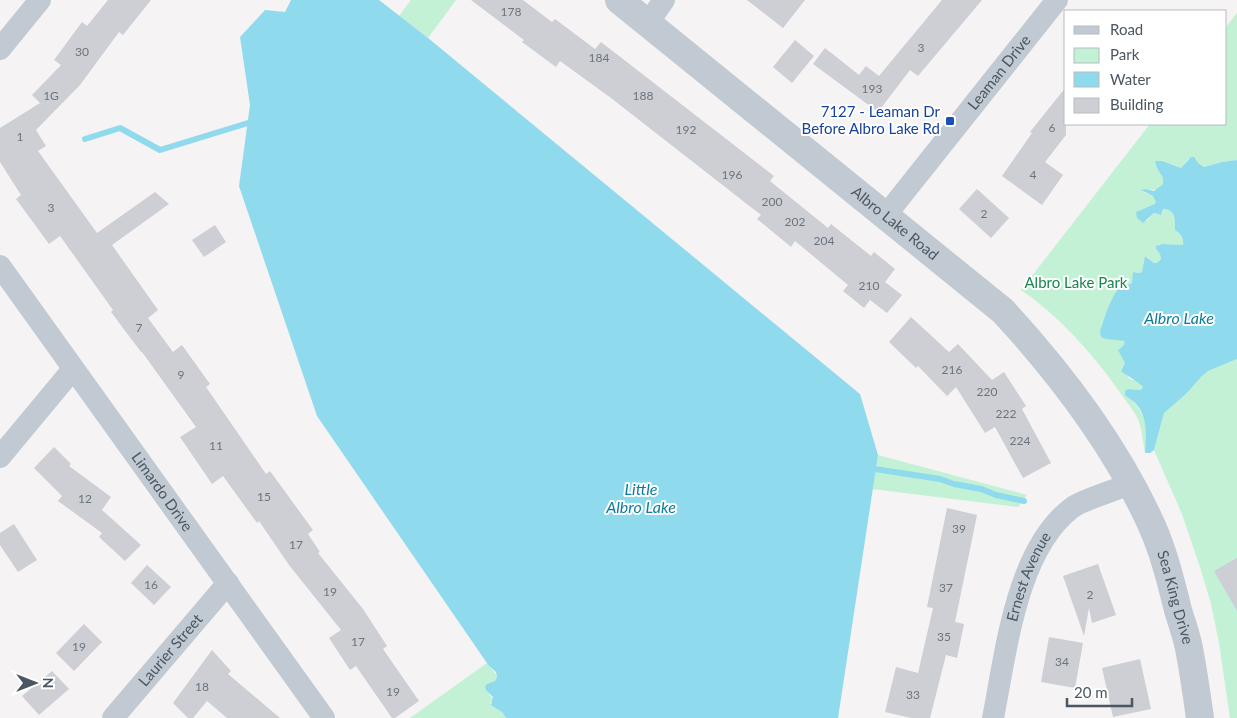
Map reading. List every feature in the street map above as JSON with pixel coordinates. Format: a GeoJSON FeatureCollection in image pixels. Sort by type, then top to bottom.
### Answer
{"type":"FeatureCollection","features":[{"type":"Feature","properties":{"kind":"street"},"geometry":{"type":"LineString","coordinates":[[0,49],[40,0]]}},
{"type":"Feature","properties":{"kind":"street","name":"Albro Lake Road"},"geometry":{"type":"LineString","coordinates":[[620,0],[1003,311],[1038,349],[1074,396],[1130,484]]}},
{"type":"Feature","properties":{"kind":"street"},"geometry":{"type":"LineString","coordinates":[[648,23],[664,0]]}},
{"type":"Feature","properties":{"kind":"street","name":"Leaman Drive"},"geometry":{"type":"LineString","coordinates":[[886,215],[1057,0]]}},
{"type":"Feature","properties":{"kind":"street","name":"Limardo Drive"},"geometry":{"type":"LineString","coordinates":[[0,266],[324,718]]}},
{"type":"Feature","properties":{"kind":"street"},"geometry":{"type":"LineString","coordinates":[[0,457],[73,369]]}},
{"type":"Feature","properties":{"kind":"street","name":"Ernest Avenue"},"geometry":{"type":"LineString","coordinates":[[993,718],[1015,609],[1032,560],[1045,536],[1075,506],[1130,484]]}},
{"type":"Feature","properties":{"kind":"street","name":"Sea King Drive"},"geometry":{"type":"LineString","coordinates":[[1130,484],[1152,527],[1169,575],[1190,653],[1200,718]]}},
{"type":"Feature","properties":{"kind":"street","name":"Laurier Street"},"geometry":{"type":"LineString","coordinates":[[113,718],[228,583]]}},
{"type":"Feature","properties":{"kind":"green space"},"geometry":{"type":"Polygon","coordinates":[[[411,0],[456,0],[428,38],[399,16],[411,0]]]}},
{"type":"Feature","properties":{"kind":"green space","name":"Albro Lake Park"},"geometry":{"type":"Polygon","coordinates":[[[1237,13],[1237,160],[1204,167],[1200,166],[1196,159],[1188,159],[1181,168],[1170,164],[1157,168],[1163,178],[1163,184],[1156,190],[1146,189],[1143,192],[1153,196],[1156,199],[1156,204],[1136,212],[1147,221],[1154,213],[1162,214],[1163,208],[1170,210],[1174,216],[1175,230],[1182,236],[1183,245],[1159,244],[1156,249],[1161,259],[1157,263],[1154,263],[1146,256],[1142,272],[1134,272],[1132,283],[1122,286],[1108,309],[1101,326],[1125,341],[1119,349],[1125,363],[1121,370],[1130,379],[1139,382],[1143,387],[1141,390],[1128,389],[1127,397],[1139,408],[1145,422],[1145,453],[1138,419],[1109,377],[1061,323],[1021,290],[1149,125],[1227,125],[1227,26],[1237,13]]]}},
{"type":"Feature","properties":{"kind":"green space"},"geometry":{"type":"Polygon","coordinates":[[[1237,359],[1237,718],[1230,718],[1211,604],[1182,514],[1154,450],[1164,413],[1208,371],[1237,359]]]}},
{"type":"Feature","properties":{"kind":"green space"},"geometry":{"type":"Polygon","coordinates":[[[878,455],[1027,495],[1018,507],[872,489],[878,455]]]}},
{"type":"Feature","properties":{"kind":"green space"},"geometry":{"type":"Polygon","coordinates":[[[487,663],[497,677],[495,681],[487,684],[489,694],[493,699],[490,703],[502,712],[506,718],[410,718],[487,663]]]}},
{"type":"Feature","properties":{"kind":"water","name":"Little Albro Lake"},"geometry":{"type":"Polygon","coordinates":[[[291,0],[379,0],[428,38],[860,394],[878,455],[838,718],[506,718],[502,712],[491,705],[493,697],[485,687],[487,684],[495,681],[497,677],[496,672],[489,666],[317,416],[239,186],[250,105],[240,37],[265,10],[285,12],[291,0]]]}},
{"type":"Feature","properties":{"kind":"water","name":"Albro Lake"},"geometry":{"type":"Polygon","coordinates":[[[1191,157],[1194,157],[1204,167],[1237,160],[1237,359],[1208,371],[1164,413],[1154,450],[1150,453],[1145,453],[1146,428],[1141,410],[1125,395],[1125,391],[1128,389],[1141,390],[1143,387],[1121,371],[1125,363],[1118,350],[1125,341],[1106,339],[1101,337],[1100,332],[1114,295],[1120,287],[1132,283],[1133,272],[1142,272],[1145,256],[1154,263],[1157,263],[1161,259],[1156,246],[1162,244],[1183,245],[1182,236],[1175,230],[1173,213],[1163,209],[1161,215],[1154,213],[1143,223],[1137,218],[1136,212],[1156,202],[1153,196],[1141,190],[1154,191],[1163,184],[1163,178],[1155,161],[1162,161],[1181,168],[1191,157]]]}},
{"type":"Feature","properties":{"kind":"building"},"geometry":{"type":"Polygon","coordinates":[[[108,0],[151,0],[123,35],[119,32],[80,85],[36,130],[46,146],[38,151],[97,233],[155,192],[169,204],[112,245],[158,310],[148,318],[173,352],[182,345],[210,384],[206,387],[266,474],[270,471],[313,530],[308,534],[320,552],[318,553],[363,609],[387,646],[383,649],[419,701],[395,718],[392,718],[356,666],[350,670],[329,638],[341,630],[289,565],[259,521],[257,523],[223,476],[212,484],[180,437],[196,427],[111,312],[113,310],[60,236],[49,244],[16,199],[21,195],[0,162],[0,128],[40,103],[32,95],[61,65],[54,60],[82,22],[87,26],[108,0]]]}},
{"type":"Feature","properties":{"kind":"building"},"geometry":{"type":"Polygon","coordinates":[[[471,0],[523,0],[552,22],[555,19],[595,49],[601,42],[774,176],[770,181],[828,228],[831,224],[871,256],[874,252],[895,269],[885,282],[902,295],[887,313],[870,300],[864,308],[843,291],[848,285],[795,241],[791,247],[757,219],[761,215],[611,98],[560,61],[556,67],[471,0]]]}},
{"type":"Feature","properties":{"kind":"building"},"geometry":{"type":"Polygon","coordinates":[[[747,0],[805,0],[783,28],[747,0]]]}},
{"type":"Feature","properties":{"kind":"building"},"geometry":{"type":"Polygon","coordinates":[[[942,0],[982,0],[918,76],[910,70],[878,112],[813,64],[825,48],[859,75],[866,66],[879,76],[942,0]]]}},
{"type":"Feature","properties":{"kind":"building"},"geometry":{"type":"Polygon","coordinates":[[[795,40],[814,56],[792,83],[773,67],[795,40]]]}},
{"type":"Feature","properties":{"kind":"building"},"geometry":{"type":"Polygon","coordinates":[[[1064,90],[1064,125],[1066,125],[1066,135],[1045,162],[1063,175],[1042,205],[1002,176],[1032,133],[1030,132],[1064,90]]]}},
{"type":"Feature","properties":{"kind":"building"},"geometry":{"type":"Polygon","coordinates":[[[977,189],[1009,218],[991,238],[959,209],[977,189]]]}},
{"type":"Feature","properties":{"kind":"building"},"geometry":{"type":"Polygon","coordinates":[[[215,225],[226,242],[204,257],[192,240],[215,225]]]}},
{"type":"Feature","properties":{"kind":"building"},"geometry":{"type":"Polygon","coordinates":[[[911,317],[949,352],[958,344],[992,380],[1004,372],[1026,406],[1022,409],[1051,463],[1023,478],[995,427],[985,433],[956,387],[947,396],[918,366],[916,368],[889,342],[911,317]]]}},
{"type":"Feature","properties":{"kind":"building"},"geometry":{"type":"Polygon","coordinates":[[[54,447],[71,464],[69,466],[111,497],[102,510],[141,545],[125,561],[99,537],[102,533],[58,501],[62,496],[34,468],[54,447]]]}},
{"type":"Feature","properties":{"kind":"building"},"geometry":{"type":"Polygon","coordinates":[[[947,508],[977,515],[955,622],[964,624],[957,658],[946,655],[930,718],[911,718],[885,712],[896,667],[918,673],[933,608],[927,607],[947,508]]]}},
{"type":"Feature","properties":{"kind":"building"},"geometry":{"type":"Polygon","coordinates":[[[14,524],[37,560],[18,572],[0,545],[0,533],[14,524]]]}},
{"type":"Feature","properties":{"kind":"building"},"geometry":{"type":"Polygon","coordinates":[[[1237,558],[1237,611],[1214,571],[1237,558]]]}},
{"type":"Feature","properties":{"kind":"building"},"geometry":{"type":"Polygon","coordinates":[[[1098,564],[1116,615],[1092,623],[1089,608],[1084,636],[1063,576],[1098,564]]]}},
{"type":"Feature","properties":{"kind":"building"},"geometry":{"type":"Polygon","coordinates":[[[147,565],[171,587],[154,605],[131,583],[147,565]]]}},
{"type":"Feature","properties":{"kind":"building"},"geometry":{"type":"Polygon","coordinates":[[[84,624],[102,642],[74,671],[56,653],[84,624]]]}},
{"type":"Feature","properties":{"kind":"building"},"geometry":{"type":"Polygon","coordinates":[[[1049,637],[1083,643],[1075,688],[1041,682],[1049,637]]]}},
{"type":"Feature","properties":{"kind":"building"},"geometry":{"type":"Polygon","coordinates":[[[212,650],[231,671],[228,674],[280,718],[227,718],[207,701],[193,718],[188,718],[173,703],[212,650]]]}},
{"type":"Feature","properties":{"kind":"building"},"geometry":{"type":"Polygon","coordinates":[[[1140,659],[1151,709],[1113,717],[1102,668],[1140,659]]]}},
{"type":"Feature","properties":{"kind":"building"},"geometry":{"type":"Polygon","coordinates":[[[52,671],[69,689],[39,715],[22,696],[52,671]]]}},
{"type":"Feature","properties":{"kind":"waterway"},"geometry":{"type":"LineString","coordinates":[[85,139],[120,128],[160,150],[248,123]]}},
{"type":"Feature","properties":{"kind":"waterway"},"geometry":{"type":"LineString","coordinates":[[875,469],[940,479],[1024,501]]}},
{"type":"Feature","properties":{"kind":"place","name":"7127 - Leaman Dr Before Albro Lake Rd"},"geometry":{"type":"Point","coordinates":[950,121]}}]}
